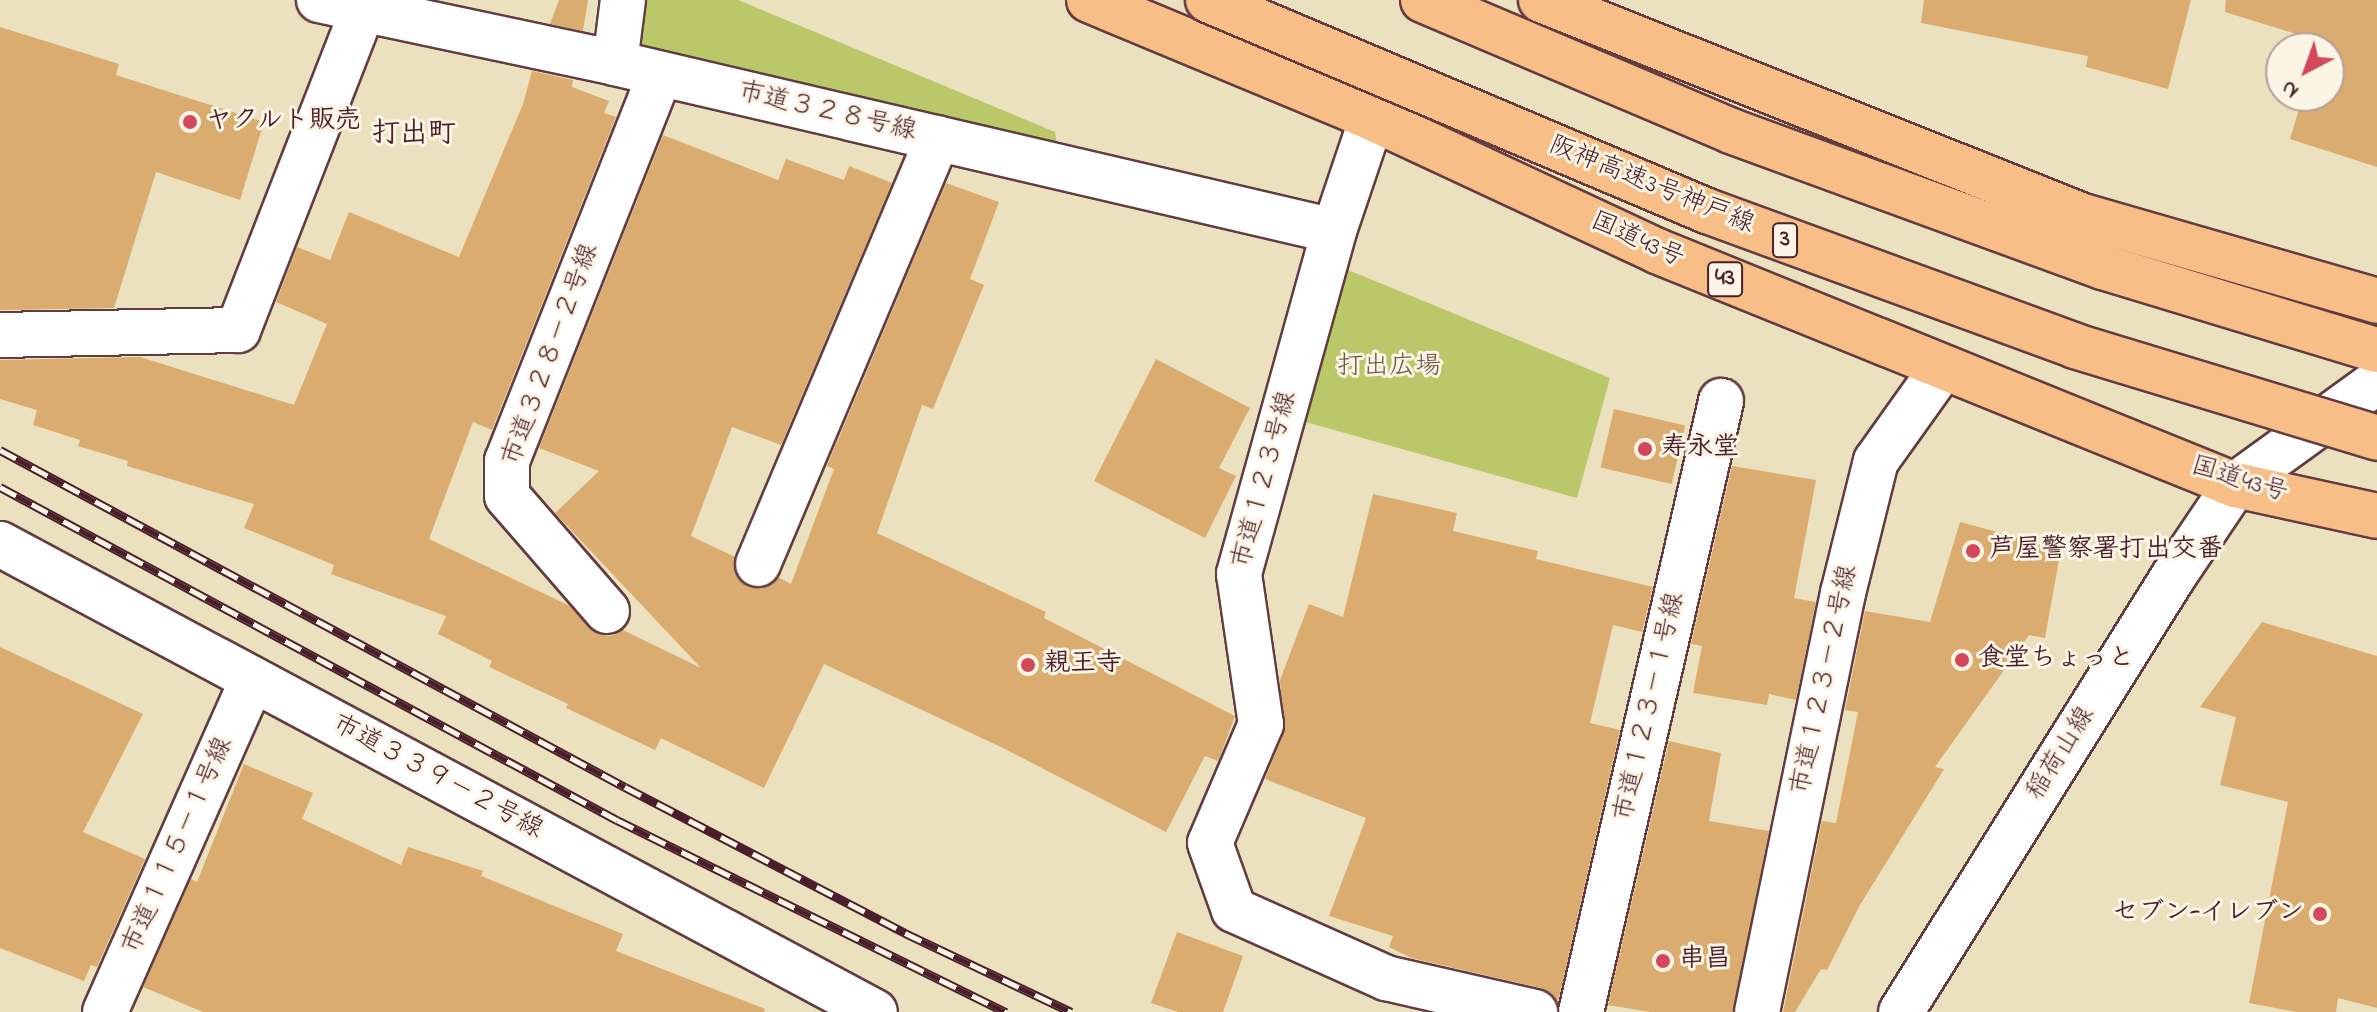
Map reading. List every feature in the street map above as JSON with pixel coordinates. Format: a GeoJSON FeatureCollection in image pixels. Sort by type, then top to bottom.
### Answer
{"type":"FeatureCollection","features":[{"type":"Feature","properties":{"kind":"highway","name":"国道43号"},"geometry":{"type":"LineString","coordinates":[[1089,0],[1372,118],[1657,251],[2235,485],[2377,516]]}},
{"type":"Feature","properties":{"kind":"highway","name":"阪神高速3号神戸線"},"geometry":{"type":"LineString","coordinates":[[1208,0],[1707,211],[2075,346],[2377,438]]}},
{"type":"Feature","properties":{"kind":"highway"},"geometry":{"type":"LineString","coordinates":[[1423,0],[1731,131],[2103,267],[2377,350]]}},
{"type":"Feature","properties":{"kind":"highway"},"geometry":{"type":"LineString","coordinates":[[1541,0],[2083,216],[2377,301]]}},
{"type":"Feature","properties":{"kind":"street","name":"市道３２８号線"},"geometry":{"type":"LineString","coordinates":[[319,0],[615,63],[1334,231]]}},
{"type":"Feature","properties":{"kind":"street"},"geometry":{"type":"LineString","coordinates":[[615,63],[623,0]]}},
{"type":"Feature","properties":{"kind":"street"},"geometry":{"type":"LineString","coordinates":[[0,335],[238,330],[363,10]]}},
{"type":"Feature","properties":{"kind":"street","name":"市道３２８－２号線"},"geometry":{"type":"LineString","coordinates":[[607,611],[507,496],[507,461],[660,74]]}},
{"type":"Feature","properties":{"kind":"street","name":"市道１２３号線"},"geometry":{"type":"LineString","coordinates":[[1372,118],[1334,231],[1239,574],[1261,724],[1210,843],[1234,910],[1386,978],[1535,1012]]}},
{"type":"Feature","properties":{"kind":"street"},"geometry":{"type":"LineString","coordinates":[[758,564],[938,138]]}},
{"type":"Feature","properties":{"kind":"street","name":"市道１２３－２号線"},"geometry":{"type":"LineString","coordinates":[[1757,1012],[1843,593],[1876,461],[1943,367]]}},
{"type":"Feature","properties":{"kind":"street","name":"稲荷山線"},"geometry":{"type":"LineString","coordinates":[[1901,1012],[2173,577],[2235,485],[2377,382]]}},
{"type":"Feature","properties":{"kind":"street","name":"市道１２３－１号線"},"geometry":{"type":"LineString","coordinates":[[1581,1012],[1721,401]]}},
{"type":"Feature","properties":{"kind":"street","name":"市道３３９－２号線"},"geometry":{"type":"LineString","coordinates":[[0,544],[875,1012]]}},
{"type":"Feature","properties":{"kind":"street","name":"市道１１５－１号線"},"geometry":{"type":"LineString","coordinates":[[105,1012],[252,680]]}},
{"type":"Feature","properties":{"kind":"green space"},"geometry":{"type":"Polygon","coordinates":[[[643,0],[738,0],[1055,132],[1057,147],[639,57],[643,0]]]}},
{"type":"Feature","properties":{"kind":"green space","name":"打出広場"},"geometry":{"type":"Polygon","coordinates":[[[1341,267],[1610,378],[1577,498],[1295,419],[1341,267]]]}},
{"type":"Feature","properties":{"kind":"building"},"geometry":{"type":"Polygon","coordinates":[[[559,0],[588,0],[583,31],[550,24],[559,0]]]}},
{"type":"Feature","properties":{"kind":"building"},"geometry":{"type":"Polygon","coordinates":[[[1924,0],[2191,0],[2168,89],[2086,67],[2088,56],[1921,23],[1924,0]]]}},
{"type":"Feature","properties":{"kind":"building"},"geometry":{"type":"Polygon","coordinates":[[[2226,0],[2377,0],[2377,167],[2290,139],[2298,112],[2345,112],[2345,32],[2290,32],[2225,12],[2226,0]]]}},
{"type":"Feature","properties":{"kind":"building"},"geometry":{"type":"Polygon","coordinates":[[[0,27],[119,64],[116,75],[264,122],[240,200],[156,172],[114,308],[0,310],[0,27]]]}},
{"type":"Feature","properties":{"kind":"building"},"geometry":{"type":"Polygon","coordinates":[[[532,71],[573,80],[572,87],[609,101],[604,113],[616,117],[492,430],[473,422],[429,539],[568,605],[598,634],[611,636],[623,630],[701,668],[555,513],[599,471],[539,448],[663,135],[778,180],[786,159],[844,180],[849,166],[892,183],[781,445],[732,427],[691,536],[735,557],[738,578],[749,587],[762,589],[778,577],[791,584],[834,469],[827,466],[946,183],[999,202],[970,279],[984,285],[933,409],[922,405],[877,533],[1046,612],[1044,618],[1235,716],[1218,761],[1205,756],[1166,832],[1003,748],[824,664],[764,788],[661,738],[655,750],[489,667],[492,661],[438,634],[446,616],[331,574],[334,565],[244,528],[254,504],[127,466],[128,461],[78,446],[80,440],[33,425],[37,410],[0,399],[0,360],[140,357],[294,405],[327,324],[276,302],[297,247],[330,260],[349,212],[459,257],[523,104],[532,71]]]}},
{"type":"Feature","properties":{"kind":"building"},"geometry":{"type":"Polygon","coordinates":[[[1156,359],[1250,408],[1219,468],[1236,476],[1205,538],[1094,481],[1156,359]]]}},
{"type":"Feature","properties":{"kind":"building"},"geometry":{"type":"Polygon","coordinates":[[[1614,409],[1685,425],[1672,484],[1601,467],[1614,409]]]}},
{"type":"Feature","properties":{"kind":"building"},"geometry":{"type":"Polygon","coordinates":[[[1732,466],[1816,480],[1794,598],[1816,602],[1796,700],[1769,694],[1767,705],[1693,693],[1702,646],[1691,644],[1732,466]]]}},
{"type":"Feature","properties":{"kind":"building"},"geometry":{"type":"Polygon","coordinates":[[[1373,494],[1457,513],[1453,531],[1538,551],[1536,559],[1653,587],[1642,632],[1613,625],[1590,723],[1620,730],[1558,1002],[1551,993],[1541,988],[1411,958],[1389,947],[1393,936],[1329,916],[1366,818],[1265,779],[1284,733],[1280,680],[1309,604],[1343,617],[1373,494]]]}},
{"type":"Feature","properties":{"kind":"building"},"geometry":{"type":"Polygon","coordinates":[[[1960,522],[2061,549],[2045,638],[2029,635],[1935,767],[1944,769],[1860,905],[1827,970],[1821,969],[1795,1012],[1783,1012],[1822,821],[1836,823],[1858,712],[1845,710],[1865,611],[1930,622],[1960,522]]]}},
{"type":"Feature","properties":{"kind":"building"},"geometry":{"type":"Polygon","coordinates":[[[2262,622],[2377,656],[2377,1008],[2338,998],[2336,1012],[2296,1012],[2249,1003],[2288,802],[2220,785],[2236,717],[2200,707],[2262,622]]]}},
{"type":"Feature","properties":{"kind":"building"},"geometry":{"type":"Polygon","coordinates":[[[0,647],[143,714],[83,832],[145,859],[97,967],[91,965],[84,981],[0,948],[0,647]]]}},
{"type":"Feature","properties":{"kind":"building"},"geometry":{"type":"Polygon","coordinates":[[[1669,741],[1721,753],[1709,821],[1769,831],[1733,1012],[1650,1012],[1608,1005],[1669,741]]]}},
{"type":"Feature","properties":{"kind":"building"},"geometry":{"type":"Polygon","coordinates":[[[244,764],[313,793],[302,819],[401,865],[408,847],[483,871],[481,876],[623,934],[616,951],[765,1009],[764,1012],[203,1012],[143,987],[191,879],[197,882],[244,764]]]}},
{"type":"Feature","properties":{"kind":"building"},"geometry":{"type":"Polygon","coordinates":[[[1177,932],[1243,956],[1223,1012],[1178,1012],[1151,1003],[1177,932]]]}},
{"type":"Feature","properties":{"kind":"railway"},"geometry":{"type":"LineString","coordinates":[[0,450],[625,787],[905,933],[1071,1012]]}},
{"type":"Feature","properties":{"kind":"railway"},"geometry":{"type":"LineString","coordinates":[[0,487],[617,820],[1006,1012]]}},
{"type":"Feature","properties":{"kind":"place","name":"ヤクルト販売"},"geometry":{"type":"Point","coordinates":[190,122]}},
{"type":"Feature","properties":{"kind":"place","name":"寿永堂"},"geometry":{"type":"Point","coordinates":[1645,449]}},
{"type":"Feature","properties":{"kind":"place","name":"芦屋警察署打出交番"},"geometry":{"type":"Point","coordinates":[1973,551]}},
{"type":"Feature","properties":{"kind":"place","name":"食堂ちょっと"},"geometry":{"type":"Point","coordinates":[1962,660]}},
{"type":"Feature","properties":{"kind":"place","name":"親王寺"},"geometry":{"type":"Point","coordinates":[1028,665]}},
{"type":"Feature","properties":{"kind":"place","name":"セブン-イレブン"},"geometry":{"type":"Point","coordinates":[2320,914]}},
{"type":"Feature","properties":{"kind":"place","name":"串昌"},"geometry":{"type":"Point","coordinates":[1663,961]}},
{"type":"Feature","properties":{"kind":"district","name":"打出町"},"geometry":{"type":"Point","coordinates":[414,135]}}]}
